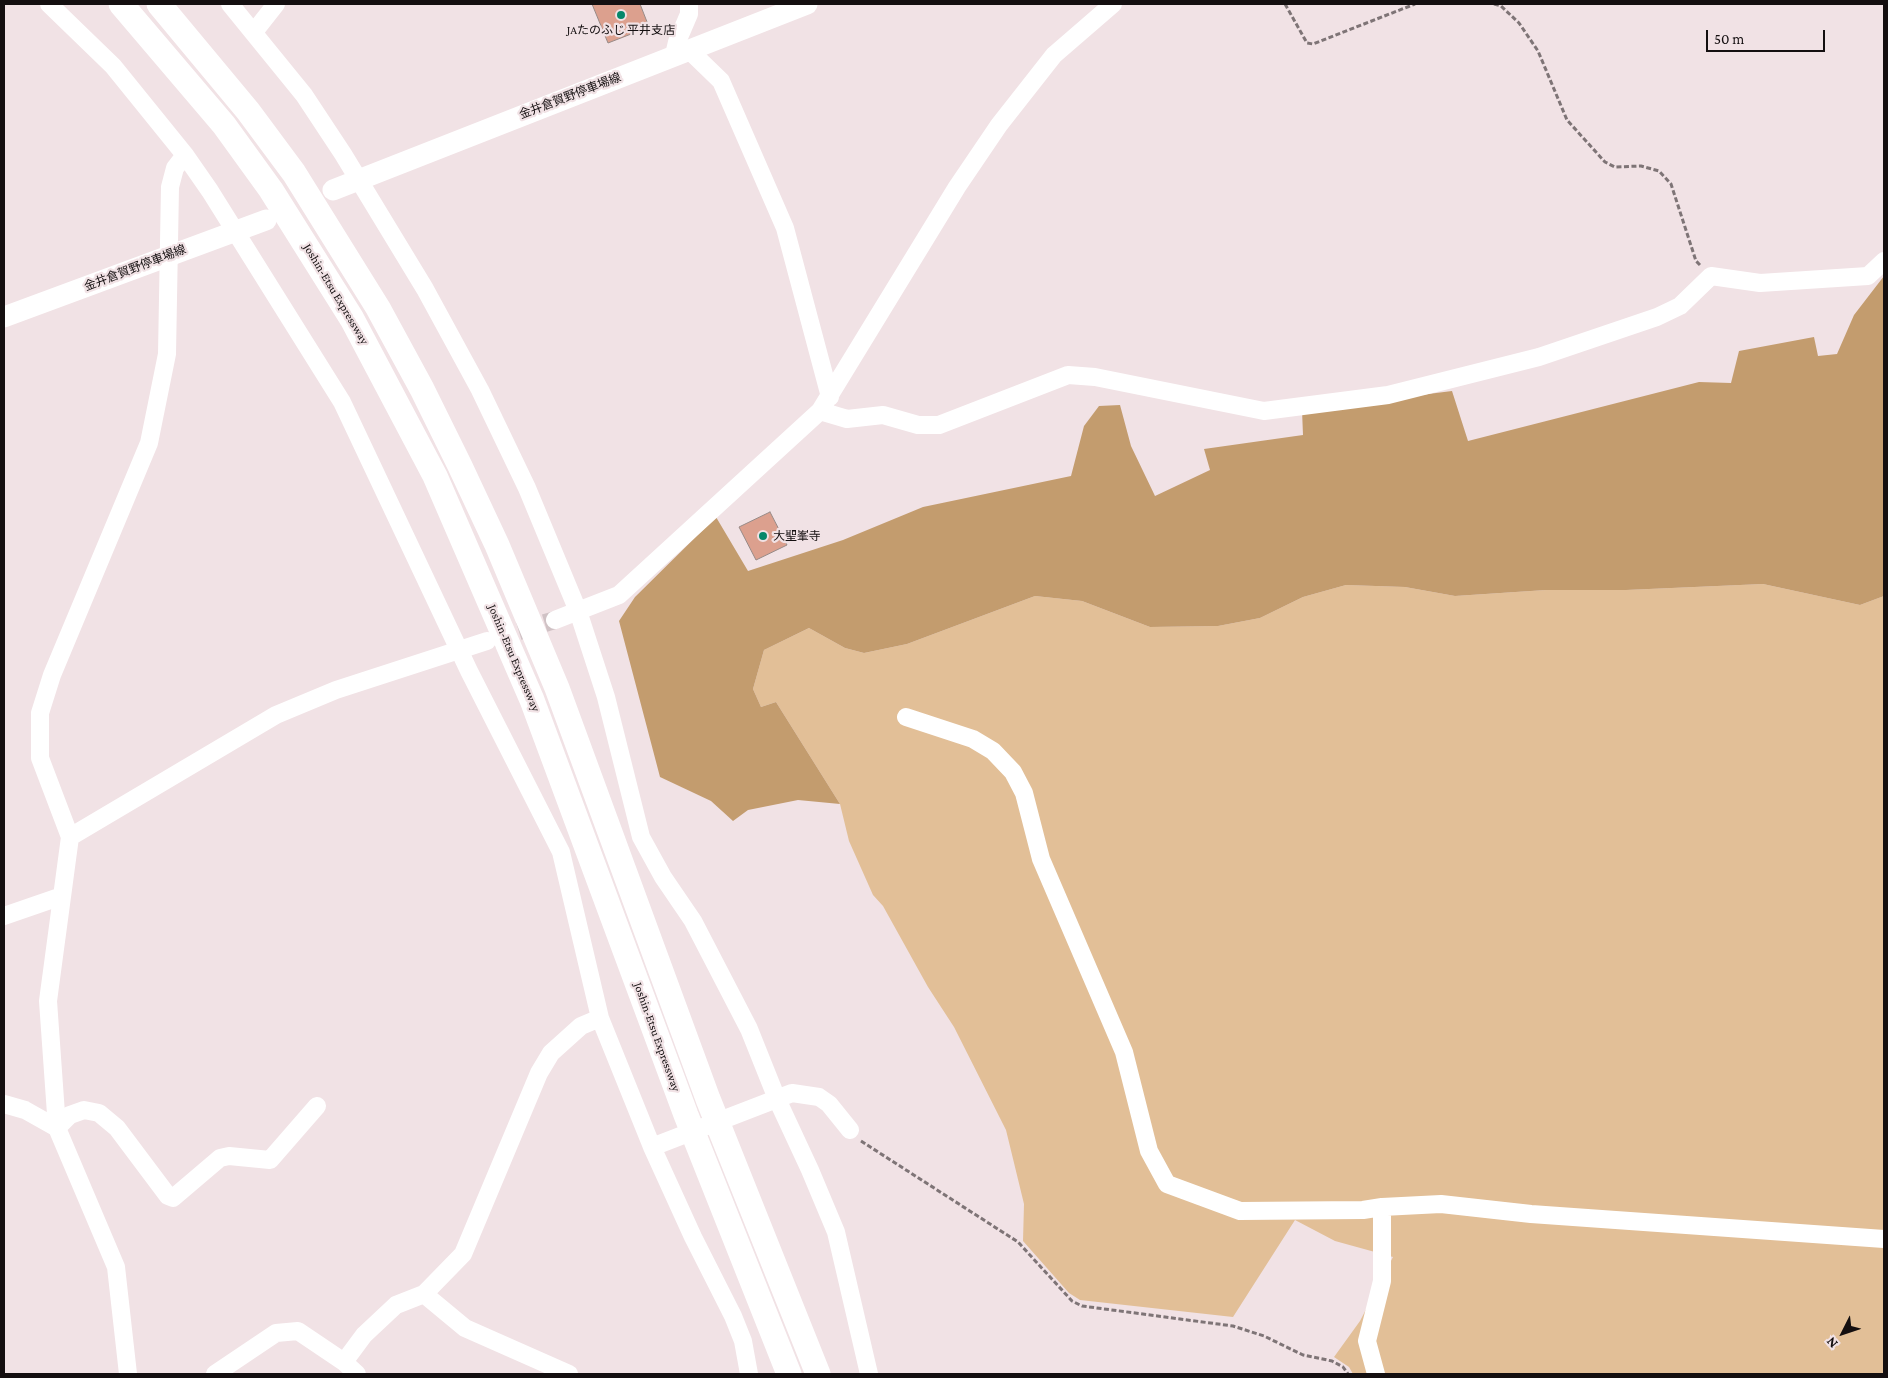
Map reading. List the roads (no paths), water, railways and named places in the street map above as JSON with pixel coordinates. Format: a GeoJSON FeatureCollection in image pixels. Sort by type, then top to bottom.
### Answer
{"type":"FeatureCollection","features":[{"type":"Feature","properties":{"kind":"highway","name":"Joshin-Etsu Expressway"},"geometry":{"type":"LineString","coordinates":[[121,4],[224,125],[270,190],[352,319],[435,476],[536,709],[686,1115],[789,1374]]}},
{"type":"Feature","properties":{"kind":"highway"},"geometry":{"type":"LineString","coordinates":[[159,4],[248,111],[299,180],[378,308],[456,458],[497,545],[557,688],[708,1099],[818,1374]]}},
{"type":"Feature","properties":{"kind":"main road","name":"金井倉賀野停車場線"},"geometry":{"type":"LineString","coordinates":[[333,190],[807,4]]}},
{"type":"Feature","properties":{"kind":"main road","name":"金井倉賀野停車場線"},"geometry":{"type":"LineString","coordinates":[[4,317],[266,220]]}},
{"type":"Feature","properties":{"kind":"street"},"geometry":{"type":"LineString","coordinates":[[49,4],[113,66],[185,155],[342,402],[459,650],[560,852],[600,1018],[657,1145],[692,1237],[733,1316],[743,1341],[749,1374]]}},
{"type":"Feature","properties":{"kind":"street"},"geometry":{"type":"LineString","coordinates":[[230,4],[304,94],[425,289],[480,390],[527,488],[578,611],[606,697],[641,837],[723,975],[749,1028],[773,1101],[810,1170],[836,1232],[869,1374]]}},
{"type":"Feature","properties":{"kind":"street"},"geometry":{"type":"LineString","coordinates":[[254,32],[276,4]]}},
{"type":"Feature","properties":{"kind":"street"},"geometry":{"type":"LineString","coordinates":[[689,4],[689,14],[676,42],[682,53],[721,81],[785,228],[825,404],[847,419],[883,415],[918,425],[939,426],[1068,375],[1094,377],[1264,411],[1388,395],[1538,357],[1656,317],[1680,306],[1711,276],[1760,283],[1868,276],[1884,261]]}},
{"type":"Feature","properties":{"kind":"street"},"geometry":{"type":"LineString","coordinates":[[555,620],[619,595],[825,404],[957,187],[999,124],[1054,55],[1113,4]]}},
{"type":"Feature","properties":{"kind":"street"},"geometry":{"type":"LineString","coordinates":[[128,1374],[116,1267],[57,1128],[48,1001],[70,837],[40,758],[40,713],[52,674],[149,443],[167,354],[170,187],[175,168],[185,155]]}},
{"type":"Feature","properties":{"kind":"street"},"geometry":{"type":"LineString","coordinates":[[70,837],[276,714],[336,690],[487,641]]}},
{"type":"Feature","properties":{"kind":"street"},"geometry":{"type":"LineString","coordinates":[[906,717],[973,738],[993,751],[1013,772],[1024,793],[1041,859],[1124,1052],[1149,1151],[1167,1184],[1240,1211],[1362,1210],[1382,1206],[1441,1204],[1531,1214],[1884,1239]]}},
{"type":"Feature","properties":{"kind":"street"},"geometry":{"type":"LineString","coordinates":[[4,916],[62,896]]}},
{"type":"Feature","properties":{"kind":"street"},"geometry":{"type":"LineString","coordinates":[[215,1374],[276,1333],[298,1331],[350,1368],[364,1336],[396,1305],[424,1294],[463,1254],[539,1073],[551,1053],[581,1026],[600,1018]]}},
{"type":"Feature","properties":{"kind":"street"},"geometry":{"type":"LineString","coordinates":[[657,1145],[792,1093],[819,1097],[838,1113],[850,1130]]}},
{"type":"Feature","properties":{"kind":"street"},"geometry":{"type":"LineString","coordinates":[[4,1104],[25,1110],[57,1128]]}},
{"type":"Feature","properties":{"kind":"street"},"geometry":{"type":"LineString","coordinates":[[57,1128],[70,1116],[84,1110],[99,1114],[117,1128],[168,1196],[173,1198],[220,1158],[229,1156],[270,1160],[317,1106]]}},
{"type":"Feature","properties":{"kind":"street"},"geometry":{"type":"LineString","coordinates":[[1376,1374],[1367,1341],[1382,1281],[1382,1206]]}},
{"type":"Feature","properties":{"kind":"street"},"geometry":{"type":"LineString","coordinates":[[424,1294],[465,1328],[569,1374]]}},
{"type":"Feature","properties":{"kind":"tunnel"},"geometry":{"type":"LineString","coordinates":[[493,639],[555,620]]}},
{"type":"Feature","properties":{"kind":"place","name":"JAたのふじ 平井支店"},"geometry":{"type":"Point","coordinates":[621,15]}},
{"type":"Feature","properties":{"kind":"place","name":"大聖峯寺"},"geometry":{"type":"Point","coordinates":[763,536]}}]}
